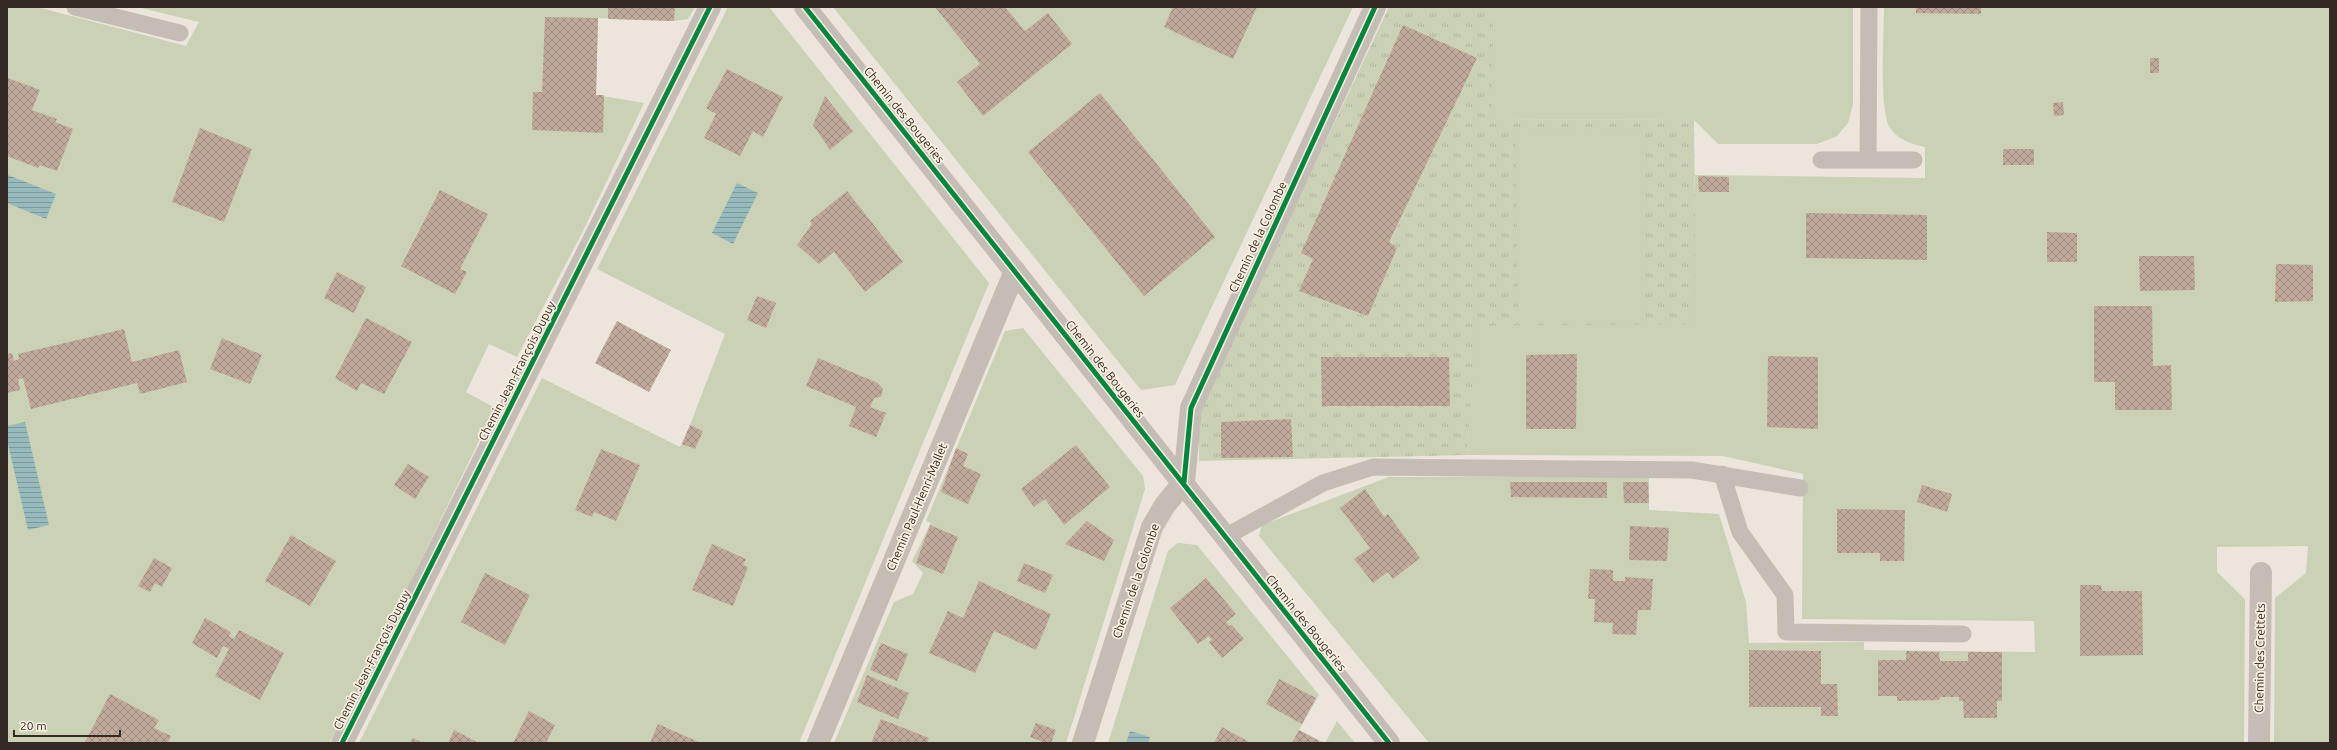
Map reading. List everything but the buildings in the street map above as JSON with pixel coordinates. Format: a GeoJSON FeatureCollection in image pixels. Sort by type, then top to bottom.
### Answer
{"type":"FeatureCollection","features":[{"type":"Feature","properties":{"kind":"street","name":"Chemin Jean-François Dupuy"},"geometry":{"type":"LineString","coordinates":[[342,743],[710,7]]}},
{"type":"Feature","properties":{"kind":"street","name":"Chemin des Bougeries"},"geometry":{"type":"LineString","coordinates":[[805,7],[1122,408],[1184,482],[1225,537],[1389,743]]}},
{"type":"Feature","properties":{"kind":"street","name":"Chemin de la Colombe"},"geometry":{"type":"LineString","coordinates":[[1083,743],[1152,527],[1165,505],[1184,482],[1190,408],[1375,7]]}},
{"type":"Feature","properties":{"kind":"street","name":"Chemin Paul-Henri-Mallet"},"geometry":{"type":"LineString","coordinates":[[818,743],[1015,271]]}},
{"type":"Feature","properties":{"kind":"street","name":"Chemin des Crettets"},"geometry":{"type":"LineString","coordinates":[[2259,743],[2261,573]]}},
{"type":"Feature","properties":{"kind":"lane"},"geometry":{"type":"LineString","coordinates":[[75,7],[180,33]]}},
{"type":"Feature","properties":{"kind":"lane"},"geometry":{"type":"LineString","coordinates":[[1868,159],[1869,7]]}},
{"type":"Feature","properties":{"kind":"lane"},"geometry":{"type":"LineString","coordinates":[[1821,160],[1914,160]]}},
{"type":"Feature","properties":{"kind":"lane"},"geometry":{"type":"LineString","coordinates":[[1225,537],[1323,483],[1373,467],[1692,470],[1800,488]]}},
{"type":"Feature","properties":{"kind":"lane"},"geometry":{"type":"LineString","coordinates":[[1722,474],[1740,532],[1785,595],[1786,632],[1963,634]]}},
{"type":"Feature","properties":{"kind":"green space"},"geometry":{"type":"Polygon","coordinates":[[[7,7],[37,7],[186,46],[199,22],[137,7],[695,7],[688,19],[674,21],[598,18],[596,95],[644,103],[583,231],[517,357],[489,344],[466,392],[495,408],[368,669],[329,743],[7,743],[7,7]]]}},
{"type":"Feature","properties":{"kind":"green space"},"geometry":{"type":"Polygon","coordinates":[[[728,7],[769,7],[989,283],[799,743],[359,743],[542,378],[680,447],[725,334],[597,269],[728,7]]]}},
{"type":"Feature","properties":{"kind":"green space"},"geometry":{"type":"Polygon","coordinates":[[[833,7],[1353,7],[1175,385],[1141,390],[833,7]]]}},
{"type":"Feature","properties":{"kind":"green space"},"geometry":{"type":"Polygon","coordinates":[[[1389,7],[1494,7],[1492,119],[1694,120],[1696,325],[1478,326],[1467,455],[1199,461],[1199,410],[1389,7]]]}},
{"type":"Feature","properties":{"kind":"green space"},"geometry":{"type":"Polygon","coordinates":[[[1494,7],[1853,7],[1853,104],[1848,123],[1837,136],[1817,144],[1718,144],[1694,120],[1491,119],[1494,7]]]}},
{"type":"Feature","properties":{"kind":"green space"},"geometry":{"type":"Polygon","coordinates":[[[1884,7],[2330,7],[2330,743],[2274,743],[2275,598],[2306,573],[2308,546],[2217,547],[2217,572],[2245,599],[2244,743],[1429,743],[1259,536],[1262,525],[1389,477],[1649,476],[1649,510],[1719,514],[1746,602],[1749,643],[1864,642],[1864,650],[2035,652],[2034,621],[1802,619],[1803,474],[1723,456],[1467,455],[1477,326],[1694,324],[1695,175],[1925,178],[1925,147],[1910,143],[1896,135],[1889,126],[1886,116],[1883,86],[1884,7]]]}},
{"type":"Feature","properties":{"kind":"green space"},"geometry":{"type":"Polygon","coordinates":[[[1640,128],[1641,321],[1518,321],[1516,129],[1640,128]]]}},
{"type":"Feature","properties":{"kind":"green space"},"geometry":{"type":"Polygon","coordinates":[[[1023,328],[1143,476],[1145,489],[1066,743],[834,743],[894,602],[913,594],[923,573],[912,561],[931,523],[926,521],[1005,331],[1023,328]]]}},
{"type":"Feature","properties":{"kind":"green space"},"geometry":{"type":"Polygon","coordinates":[[[1178,543],[1197,545],[1319,695],[1299,730],[1325,743],[1108,743],[1168,551],[1178,543]]]}},
{"type":"Feature","properties":{"kind":"green space"},"geometry":{"type":"Polygon","coordinates":[[[1337,721],[1355,743],[1325,743],[1337,721]]]}},
{"type":"Feature","properties":{"kind":"water"},"geometry":{"type":"Polygon","coordinates":[[[8,175],[56,194],[46,219],[7,203],[8,175]]]}},
{"type":"Feature","properties":{"kind":"water"},"geometry":{"type":"Polygon","coordinates":[[[737,183],[758,193],[733,244],[712,233],[737,183]]]}},
{"type":"Feature","properties":{"kind":"water"},"geometry":{"type":"Polygon","coordinates":[[[25,422],[49,525],[28,530],[7,440],[7,426],[25,422]]]}},
{"type":"Feature","properties":{"kind":"water"},"geometry":{"type":"Polygon","coordinates":[[[1130,731],[1150,737],[1148,743],[1126,743],[1130,731]]]}},
{"type":"Feature","properties":{"kind":"cycle path"},"geometry":{"type":"LineString","coordinates":[[342,743],[710,7]]}},
{"type":"Feature","properties":{"kind":"cycle path"},"geometry":{"type":"LineString","coordinates":[[805,7],[1389,743]]}},
{"type":"Feature","properties":{"kind":"cycle path"},"geometry":{"type":"LineString","coordinates":[[1184,482],[1191,408],[1375,7]]}}]}
